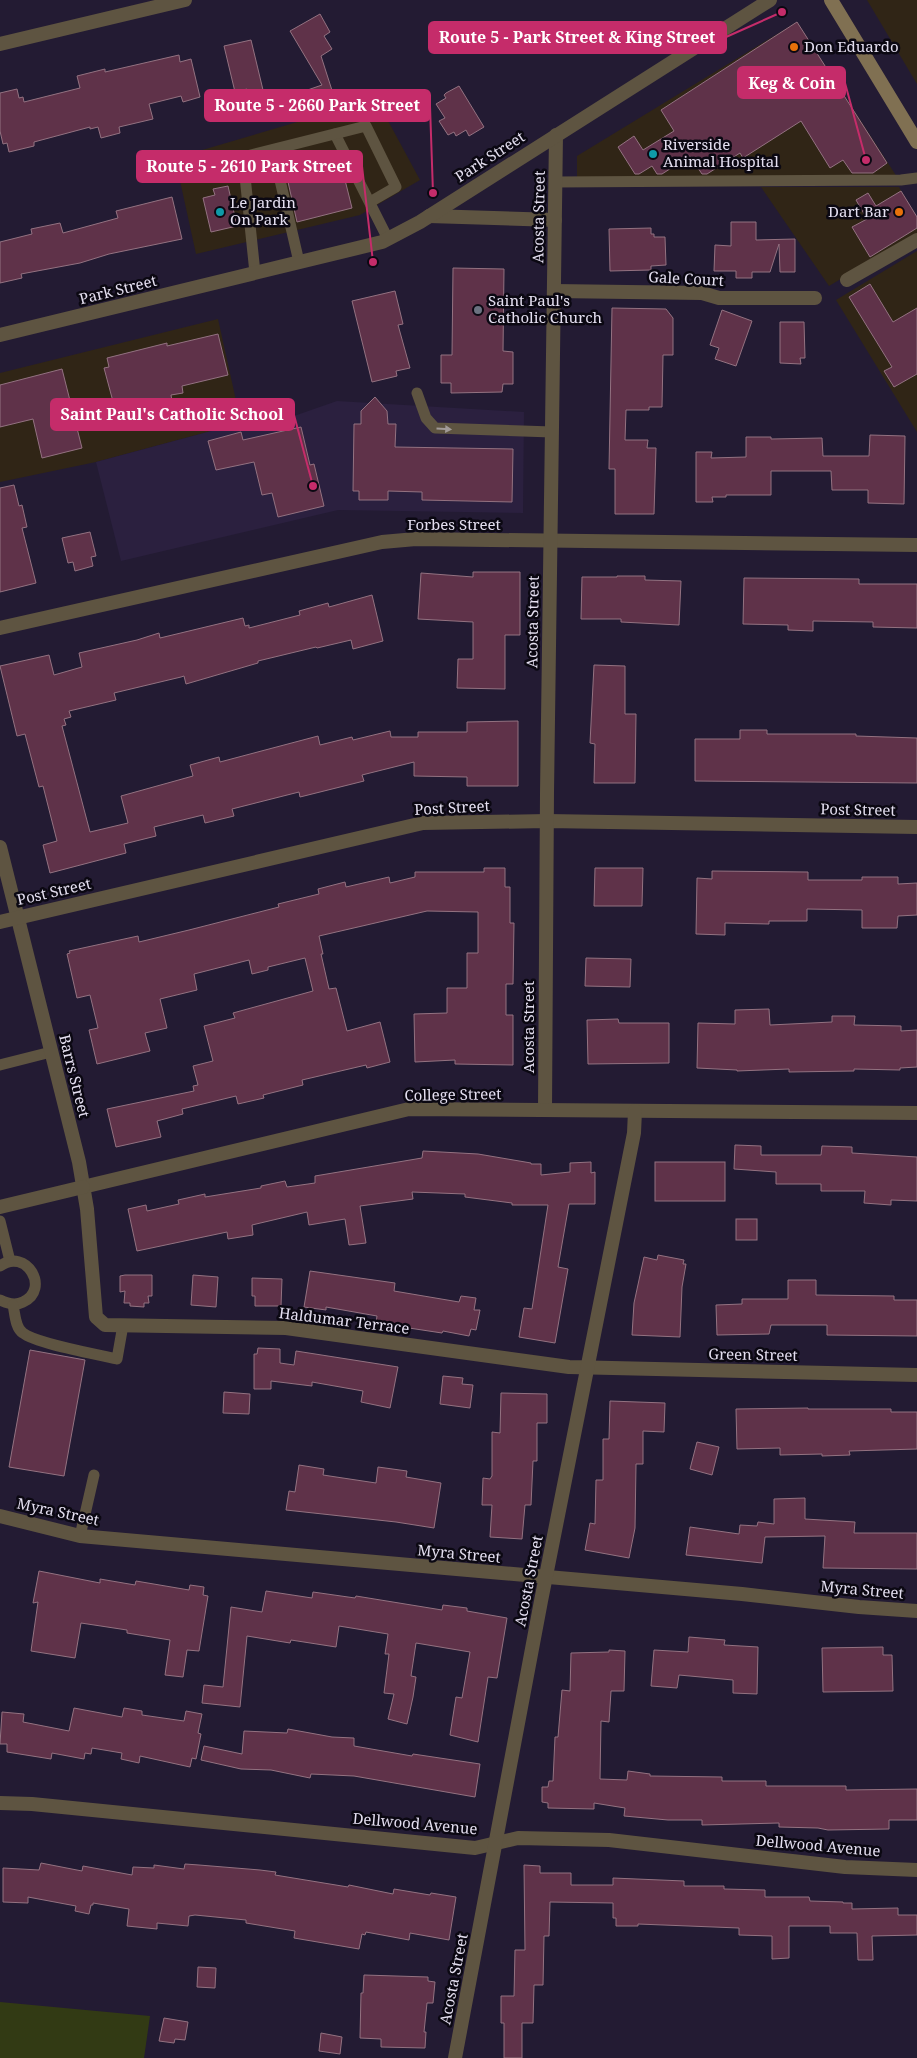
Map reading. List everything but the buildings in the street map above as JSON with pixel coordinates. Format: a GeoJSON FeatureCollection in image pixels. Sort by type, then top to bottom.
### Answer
{"type":"FeatureCollection","features":[{"type":"Feature","properties":{"kind":"main road"},"geometry":{"type":"LineString","coordinates":[[831,0],[917,142]]}},
{"type":"Feature","properties":{"kind":"street"},"geometry":{"type":"LineString","coordinates":[[0,44],[185,0]]}},
{"type":"Feature","properties":{"kind":"street","name":"Park Street"},"geometry":{"type":"LineString","coordinates":[[0,336],[382,242],[429,216],[770,0]]}},
{"type":"Feature","properties":{"kind":"street","name":"Acosta Street"},"geometry":{"type":"LineString","coordinates":[[545,1110],[556,135]]}},
{"type":"Feature","properties":{"kind":"street"},"geometry":{"type":"LineString","coordinates":[[429,216],[555,220]]}},
{"type":"Feature","properties":{"kind":"street"},"geometry":{"type":"LineString","coordinates":[[847,280],[917,240]]}},
{"type":"Feature","properties":{"kind":"street","name":"Gale Court"},"geometry":{"type":"LineString","coordinates":[[554,291],[702,294],[719,298],[815,298]]}},
{"type":"Feature","properties":{"kind":"street","name":"Forbes Street"},"geometry":{"type":"LineString","coordinates":[[0,628],[382,542],[416,539],[917,544]]}},
{"type":"Feature","properties":{"kind":"street","name":"Post Street"},"geometry":{"type":"LineString","coordinates":[[0,922],[423,823],[547,821],[917,827]]}},
{"type":"Feature","properties":{"kind":"street","name":"Barrs Street"},"geometry":{"type":"LineString","coordinates":[[0,847],[79,1162],[87,1209],[96,1317]]}},
{"type":"Feature","properties":{"kind":"street","name":"College Street"},"geometry":{"type":"LineString","coordinates":[[0,1207],[409,1109],[917,1113]]}},
{"type":"Feature","properties":{"kind":"street","name":"Acosta Street"},"geometry":{"type":"LineString","coordinates":[[455,2058],[546,1578],[634,1133],[635,1111]]}},
{"type":"Feature","properties":{"kind":"street","name":"Haldumar Terrace"},"geometry":{"type":"LineString","coordinates":[[96,1317],[105,1325],[286,1328],[569,1367],[589,1368]]}},
{"type":"Feature","properties":{"kind":"street","name":"Green Street"},"geometry":{"type":"LineString","coordinates":[[589,1368],[917,1375]]}},
{"type":"Feature","properties":{"kind":"street","name":"Myra Street"},"geometry":{"type":"LineString","coordinates":[[0,1516],[80,1536],[917,1611]]}},
{"type":"Feature","properties":{"kind":"street","name":"Dellwood Avenue"},"geometry":{"type":"LineString","coordinates":[[0,1803],[32,1804],[475,1848],[518,1838],[609,1840],[845,1867],[917,1870]]}},
{"type":"Feature","properties":{"kind":"lane"},"geometry":{"type":"LineString","coordinates":[[255,273],[243,157],[366,126],[396,187],[370,202]]}},
{"type":"Feature","properties":{"kind":"lane"},"geometry":{"type":"LineString","coordinates":[[335,134],[388,239]]}},
{"type":"Feature","properties":{"kind":"lane"},"geometry":{"type":"LineString","coordinates":[[272,150],[298,262]]}},
{"type":"Feature","properties":{"kind":"lane"},"geometry":{"type":"LineString","coordinates":[[555,182],[902,180],[917,178]]}},
{"type":"Feature","properties":{"kind":"lane"},"geometry":{"type":"LineString","coordinates":[[417,393],[426,418],[435,428],[552,432]]}},
{"type":"Feature","properties":{"kind":"lane"},"geometry":{"type":"LineString","coordinates":[[0,1064],[51,1052]]}},
{"type":"Feature","properties":{"kind":"lane"},"geometry":{"type":"LineString","coordinates":[[0,1220],[5,1264],[24,1264],[34,1275],[35,1282],[34,1289],[26,1300],[13,1305],[0,1300]]}},
{"type":"Feature","properties":{"kind":"lane"},"geometry":{"type":"LineString","coordinates":[[13,1305],[16,1322],[22,1333],[34,1339],[117,1358],[122,1325]]}},
{"type":"Feature","properties":{"kind":"lane"},"geometry":{"type":"LineString","coordinates":[[80,1536],[94,1475]]}},
{"type":"Feature","properties":{"kind":"shaded area"},"geometry":{"type":"Polygon","coordinates":[[[867,0],[917,0],[917,84],[867,0]]]}},
{"type":"Feature","properties":{"kind":"shaded area"},"geometry":{"type":"Polygon","coordinates":[[[797,22],[897,177],[577,177],[577,156],[797,22]]]}},
{"type":"Feature","properties":{"kind":"shaded area"},"geometry":{"type":"Polygon","coordinates":[[[372,91],[420,180],[360,215],[196,254],[175,158],[338,110],[372,91]]]}},
{"type":"Feature","properties":{"kind":"shaded area"},"geometry":{"type":"Polygon","coordinates":[[[761,187],[899,187],[917,218],[917,234],[829,286],[761,187]]]}},
{"type":"Feature","properties":{"kind":"shaded area"},"geometry":{"type":"Polygon","coordinates":[[[917,251],[917,432],[836,300],[917,251]]]}},
{"type":"Feature","properties":{"kind":"shaded area"},"geometry":{"type":"Polygon","coordinates":[[[218,319],[241,423],[96,462],[0,482],[0,373],[218,319]]]}},
{"type":"Feature","properties":{"kind":"shaded area"},"geometry":{"type":"Polygon","coordinates":[[[337,401],[524,412],[523,513],[338,510],[121,561],[96,462],[241,423],[244,431],[274,423],[337,401]]]}},
{"type":"Feature","properties":{"kind":"green space"},"geometry":{"type":"Polygon","coordinates":[[[0,2002],[150,2016],[144,2058],[0,2058],[0,2002]]]}},
{"type":"Feature","properties":{"kind":"place","name":"Route 5 - Park Street & King Street"},"geometry":{"type":"Point","coordinates":[782,12]}},
{"type":"Feature","properties":{"kind":"place","name":"Don Eduardo"},"geometry":{"type":"Point","coordinates":[794,47]}},
{"type":"Feature","properties":{"kind":"place","name":"Riverside Animal Hospital"},"geometry":{"type":"Point","coordinates":[653,154]}},
{"type":"Feature","properties":{"kind":"place","name":"Keg & Coin"},"geometry":{"type":"Point","coordinates":[866,160]}},
{"type":"Feature","properties":{"kind":"place","name":"Route 5 - 2660 Park Street"},"geometry":{"type":"Point","coordinates":[433,193]}},
{"type":"Feature","properties":{"kind":"place","name":"Le Jardin On Park"},"geometry":{"type":"Point","coordinates":[220,212]}},
{"type":"Feature","properties":{"kind":"place","name":"Dart Bar"},"geometry":{"type":"Point","coordinates":[899,212]}},
{"type":"Feature","properties":{"kind":"place","name":"Route 5 - 2610 Park Street"},"geometry":{"type":"Point","coordinates":[373,262]}},
{"type":"Feature","properties":{"kind":"place","name":"Saint Paul's Catholic Church"},"geometry":{"type":"Point","coordinates":[478,310]}},
{"type":"Feature","properties":{"kind":"place","name":"Saint Paul's Catholic School"},"geometry":{"type":"Point","coordinates":[313,486]}}]}
